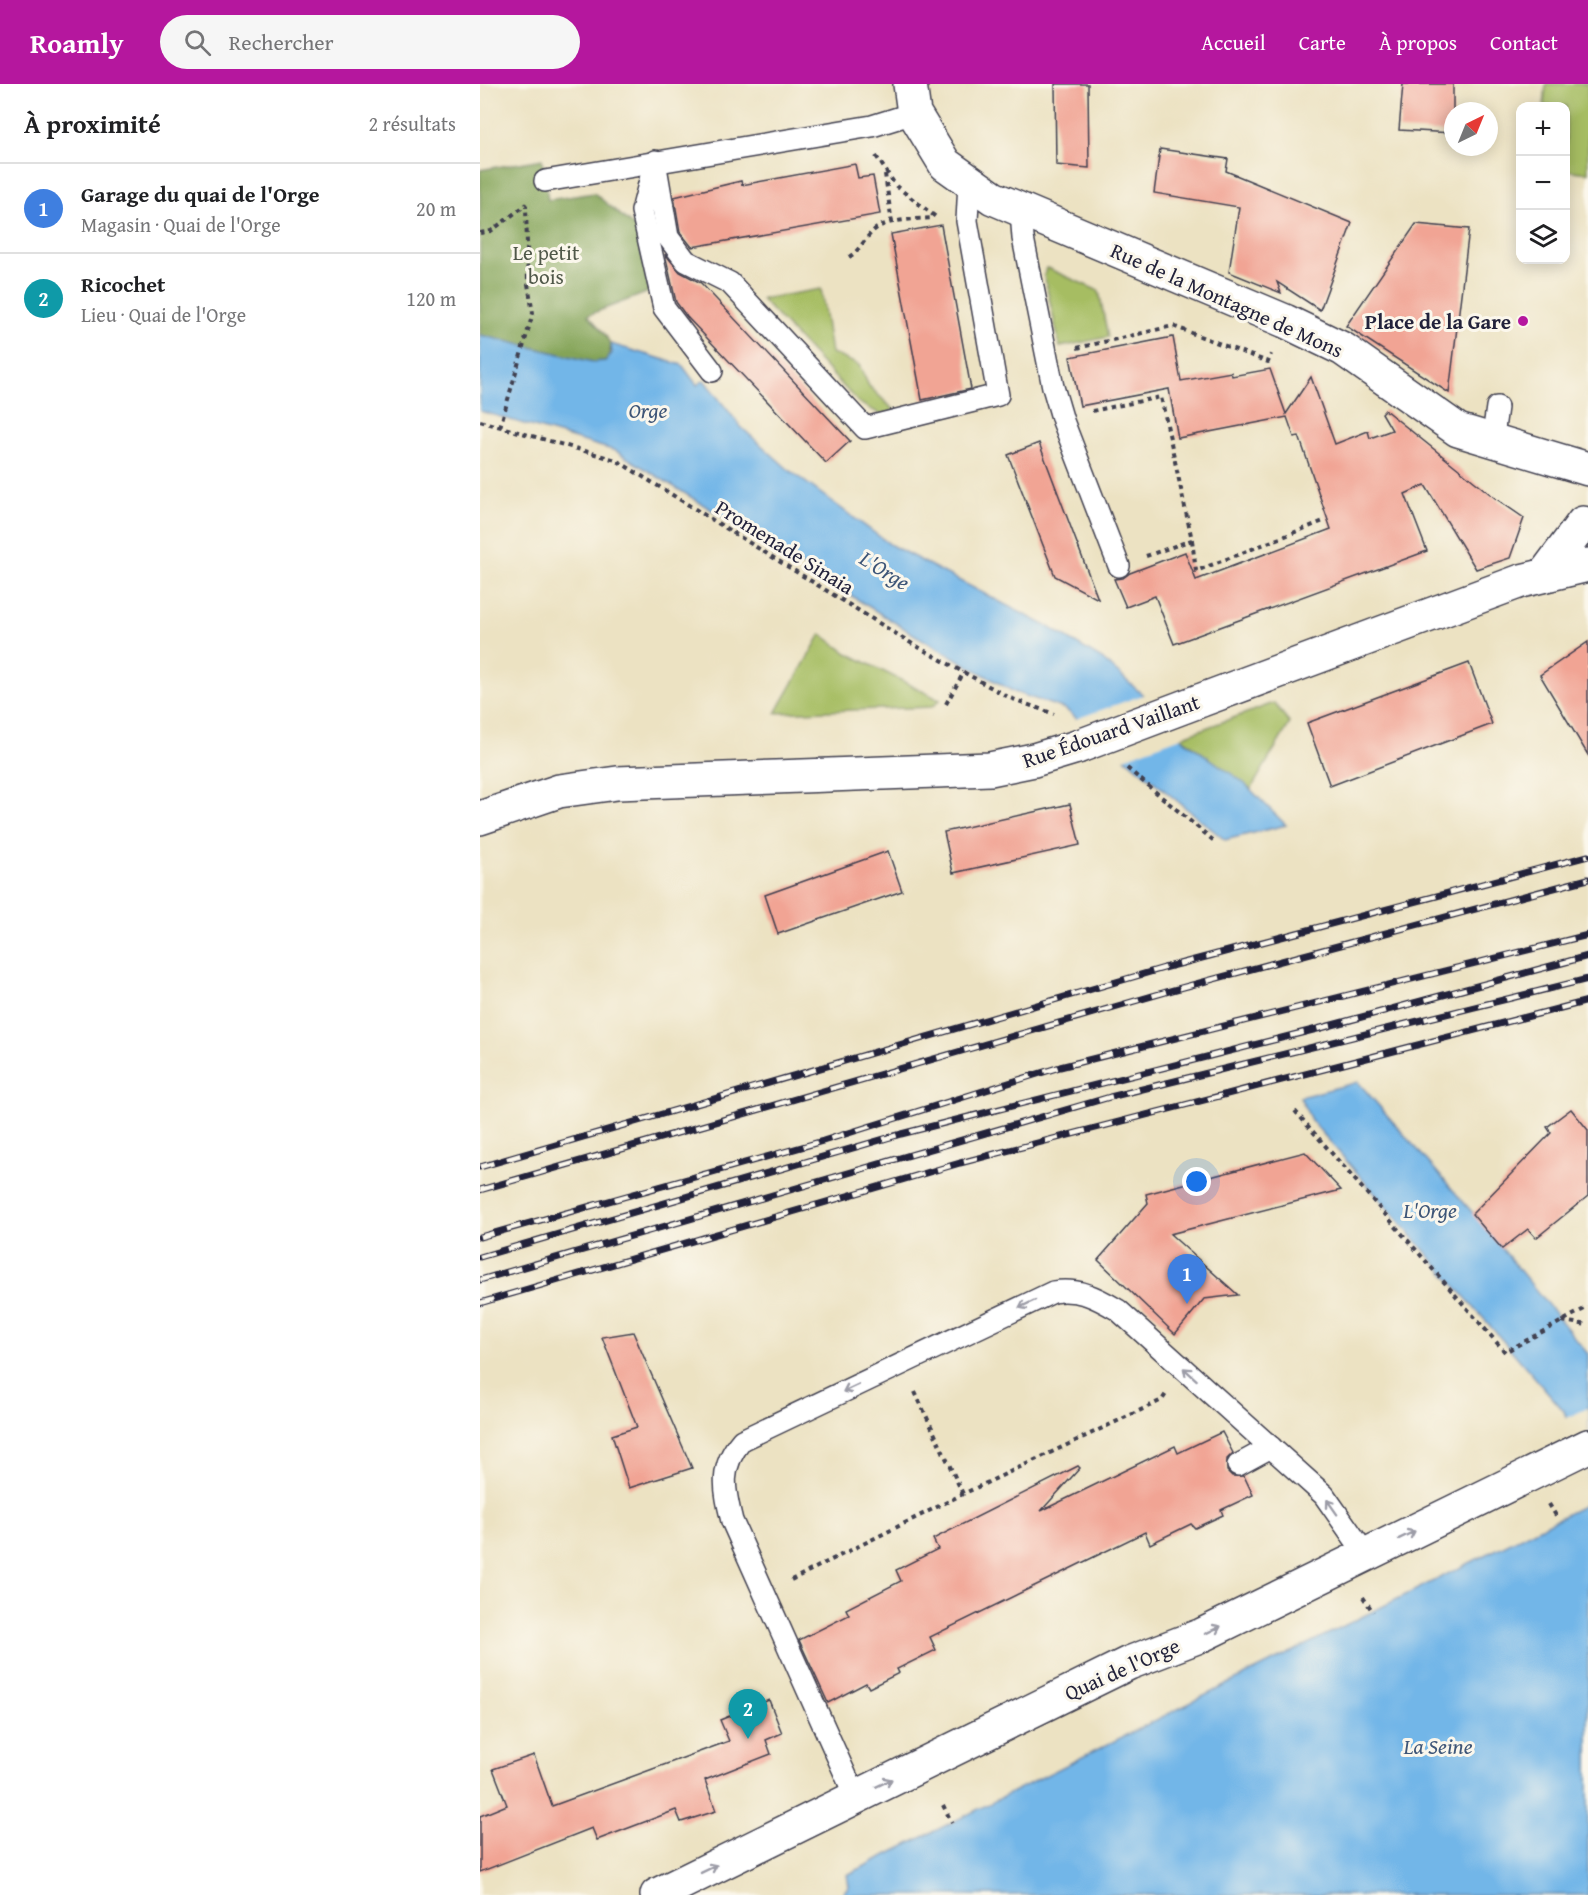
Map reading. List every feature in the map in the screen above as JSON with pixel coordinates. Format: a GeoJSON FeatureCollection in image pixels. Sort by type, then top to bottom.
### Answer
{"type":"FeatureCollection","features":[{"type":"Feature","properties":{"kind":"street","name":"Rue de la Montagne de Mons"},"geometry":{"type":"LineString","coordinates":[[912,98],[945,164],[993,198],[1343,349],[1458,430],[1492,443],[1588,469]]}},
{"type":"Feature","properties":{"kind":"street"},"geometry":{"type":"LineString","coordinates":[[1545,574],[1586,519]]}},
{"type":"Feature","properties":{"kind":"street","name":"Rue Édouard Vaillant"},"geometry":{"type":"LineString","coordinates":[[480,818],[559,791],[617,783],[990,769],[1034,760],[1077,747],[1545,574],[1588,565]]}},
{"type":"Feature","properties":{"kind":"street","name":"Quai de l'Orge"},"geometry":{"type":"LineString","coordinates":[[657,1895],[1128,1663],[1202,1635],[1583,1449]]}},
{"type":"Feature","properties":{"kind":"lane"},"geometry":{"type":"LineString","coordinates":[[545,181],[872,126],[912,98]]}},
{"type":"Feature","properties":{"kind":"lane"},"geometry":{"type":"LineString","coordinates":[[655,162],[668,237],[686,261],[730,283],[865,428],[998,395],[967,221],[969,182]]}},
{"type":"Feature","properties":{"kind":"lane"},"geometry":{"type":"LineString","coordinates":[[655,162],[642,211],[664,308],[712,371]]}},
{"type":"Feature","properties":{"kind":"lane"},"geometry":{"type":"LineString","coordinates":[[1021,212],[1023,238],[1063,421],[1119,566]]}},
{"type":"Feature","properties":{"kind":"lane"},"geometry":{"type":"LineString","coordinates":[[1492,443],[1497,407]]}},
{"type":"Feature","properties":{"kind":"lane"},"geometry":{"type":"LineString","coordinates":[[855,1796],[732,1521],[726,1495],[725,1469],[730,1454],[742,1440],[1053,1292],[1065,1290],[1096,1296],[1118,1310],[1324,1495],[1366,1555]]}},
{"type":"Feature","properties":{"kind":"lane"},"geometry":{"type":"LineString","coordinates":[[1238,1465],[1271,1447]]}},
{"type":"Feature","properties":{"kind":"path"},"geometry":{"type":"LineString","coordinates":[[849,257],[855,253],[873,230],[892,224],[934,217],[916,205],[885,173],[876,157],[872,126]]}},
{"type":"Feature","properties":{"kind":"path"},"geometry":{"type":"LineString","coordinates":[[885,173],[892,224]]}},
{"type":"Feature","properties":{"kind":"path"},"geometry":{"type":"LineString","coordinates":[[480,233],[491,231],[526,206],[545,181]]}},
{"type":"Feature","properties":{"kind":"path"},"geometry":{"type":"LineString","coordinates":[[500,427],[533,313],[528,284],[526,206]]}},
{"type":"Feature","properties":{"kind":"path"},"geometry":{"type":"LineString","coordinates":[[1047,356],[1173,326],[1268,362],[1270,358]]}},
{"type":"Feature","properties":{"kind":"path"},"geometry":{"type":"LineString","coordinates":[[1063,421],[1083,413],[1161,397],[1192,540],[1196,572],[1326,520]]}},
{"type":"Feature","properties":{"kind":"path","name":"Promenade Sinaia"},"geometry":{"type":"LineString","coordinates":[[480,421],[616,460],[910,643],[1010,698],[1057,715]]}},
{"type":"Feature","properties":{"kind":"path"},"geometry":{"type":"LineString","coordinates":[[1119,566],[1192,540]]}},
{"type":"Feature","properties":{"kind":"path"},"geometry":{"type":"LineString","coordinates":[[946,704],[964,672]]}},
{"type":"Feature","properties":{"kind":"path"},"geometry":{"type":"LineString","coordinates":[[1120,762],[1214,840]]}},
{"type":"Feature","properties":{"kind":"path"},"geometry":{"type":"LineString","coordinates":[[1295,1111],[1505,1352],[1588,1307]]}},
{"type":"Feature","properties":{"kind":"path"},"geometry":{"type":"LineString","coordinates":[[1561,1321],[1588,1325]]}},
{"type":"Feature","properties":{"kind":"path"},"geometry":{"type":"LineString","coordinates":[[804,1573],[963,1494],[1162,1400]]}},
{"type":"Feature","properties":{"kind":"path"},"geometry":{"type":"LineString","coordinates":[[925,1413],[963,1494]]}},
{"type":"Feature","properties":{"kind":"path"},"geometry":{"type":"LineString","coordinates":[[1548,1503],[1558,1519]]}},
{"type":"Feature","properties":{"kind":"path"},"geometry":{"type":"LineString","coordinates":[[1363,1596],[1372,1612]]}},
{"type":"Feature","properties":{"kind":"path"},"geometry":{"type":"LineString","coordinates":[[943,1805],[952,1823]]}},
{"type":"Feature","properties":{"kind":"green space"},"geometry":{"type":"Polygon","coordinates":[[[1546,84],[1588,84],[1588,173],[1570,171],[1570,102],[1544,102],[1546,84]]]}},
{"type":"Feature","properties":{"kind":"green space","name":"Le petit bois"},"geometry":{"type":"Polygon","coordinates":[[[542,159],[548,200],[594,193],[637,229],[649,292],[588,315],[609,342],[610,348],[606,361],[593,362],[480,335],[480,170],[542,159]]]}},
{"type":"Feature","properties":{"kind":"green space"},"geometry":{"type":"Polygon","coordinates":[[[1047,268],[1099,291],[1108,337],[1060,347],[1044,275],[1047,268]]]}},
{"type":"Feature","properties":{"kind":"green space"},"geometry":{"type":"Polygon","coordinates":[[[821,289],[831,353],[859,365],[869,386],[895,411],[880,414],[859,403],[761,299],[821,289]]]}},
{"type":"Feature","properties":{"kind":"green space"},"geometry":{"type":"Polygon","coordinates":[[[821,634],[847,653],[940,700],[932,707],[776,713],[821,634]]]}},
{"type":"Feature","properties":{"kind":"green space"},"geometry":{"type":"Polygon","coordinates":[[[1274,703],[1290,723],[1251,789],[1181,737],[1274,703]]]}},
{"type":"Feature","properties":{"kind":"water","name":"Orge"},"geometry":{"type":"Polygon","coordinates":[[[480,335],[593,362],[606,361],[612,353],[611,344],[682,365],[697,385],[704,380],[741,427],[789,470],[891,545],[1054,630],[1102,659],[1142,694],[1185,741],[1243,782],[1286,825],[1225,840],[1065,709],[1014,692],[915,635],[616,451],[480,411],[480,335]]]}},
{"type":"Feature","properties":{"kind":"water","name":"L'Orge"},"geometry":{"type":"Polygon","coordinates":[[[1358,1082],[1473,1213],[1588,1354],[1588,1486],[1564,1411],[1311,1120],[1300,1097],[1358,1082]]]}},
{"type":"Feature","properties":{"kind":"water","name":"La Seine"},"geometry":{"type":"Polygon","coordinates":[[[1588,1500],[1588,1895],[841,1895],[849,1886],[847,1875],[1585,1505],[1588,1500]]]}},
{"type":"Feature","properties":{"kind":"pier"},"geometry":{"type":"Polygon","coordinates":[[[1146,694],[1184,736],[1122,759],[1073,720],[1146,694]]]}},
{"type":"Feature","properties":{"kind":"pier"},"geometry":{"type":"Polygon","coordinates":[[[1588,1408],[1588,1489],[1564,1419],[1588,1408]]]}},
{"type":"Feature","properties":{"kind":"building"},"geometry":{"type":"Polygon","coordinates":[[[1055,84],[1088,84],[1089,168],[1056,165],[1055,84]]]}},
{"type":"Feature","properties":{"kind":"building"},"geometry":{"type":"Polygon","coordinates":[[[1403,84],[1453,84],[1453,102],[1444,102],[1444,132],[1399,130],[1403,84]]]}},
{"type":"Feature","properties":{"kind":"building"},"geometry":{"type":"Polygon","coordinates":[[[1160,149],[1228,159],[1226,171],[1352,223],[1320,310],[1277,282],[1281,293],[1229,272],[1239,207],[1154,193],[1160,149]]]}},
{"type":"Feature","properties":{"kind":"building"},"geometry":{"type":"Polygon","coordinates":[[[855,164],[858,178],[873,176],[880,214],[692,247],[680,232],[674,197],[741,181],[742,185],[855,164]]]}},
{"type":"Feature","properties":{"kind":"building"},"geometry":{"type":"Polygon","coordinates":[[[1416,224],[1469,229],[1449,393],[1346,326],[1416,224]]]}},
{"type":"Feature","properties":{"kind":"building"},"geometry":{"type":"Polygon","coordinates":[[[941,225],[971,389],[922,400],[891,234],[941,225]]]}},
{"type":"Feature","properties":{"kind":"building"},"geometry":{"type":"Polygon","coordinates":[[[665,254],[680,272],[701,283],[850,441],[826,463],[687,317],[676,302],[665,254]]]}},
{"type":"Feature","properties":{"kind":"building"},"geometry":{"type":"Polygon","coordinates":[[[1173,337],[1181,381],[1231,372],[1232,376],[1270,369],[1286,414],[1311,377],[1335,444],[1368,431],[1370,438],[1392,430],[1382,413],[1385,410],[1495,498],[1524,518],[1510,558],[1476,569],[1425,485],[1405,494],[1427,551],[1174,644],[1155,596],[1126,607],[1114,579],[1123,578],[1130,573],[1185,552],[1196,580],[1331,529],[1299,436],[1294,437],[1287,417],[1178,438],[1169,389],[1080,406],[1070,357],[1173,337]]]}},
{"type":"Feature","properties":{"kind":"building"},"geometry":{"type":"Polygon","coordinates":[[[1039,443],[1098,599],[1055,576],[1008,455],[1039,443]]]}},
{"type":"Feature","properties":{"kind":"building"},"geometry":{"type":"Polygon","coordinates":[[[1588,642],[1588,755],[1540,675],[1588,642]]]}},
{"type":"Feature","properties":{"kind":"building"},"geometry":{"type":"Polygon","coordinates":[[[1469,663],[1492,724],[1330,786],[1307,723],[1469,663]]]}},
{"type":"Feature","properties":{"kind":"building"},"geometry":{"type":"Polygon","coordinates":[[[1070,804],[1080,845],[953,873],[944,832],[1070,804]]]}},
{"type":"Feature","properties":{"kind":"building"},"geometry":{"type":"Polygon","coordinates":[[[888,851],[902,891],[778,934],[765,895],[888,851]]]}},
{"type":"Feature","properties":{"kind":"building"},"geometry":{"type":"Polygon","coordinates":[[[1571,1109],[1588,1130],[1588,1196],[1536,1238],[1528,1229],[1502,1249],[1472,1214],[1551,1133],[1547,1127],[1571,1109]]]}},
{"type":"Feature","properties":{"kind":"building"},"geometry":{"type":"Polygon","coordinates":[[[1305,1152],[1341,1190],[1170,1234],[1238,1295],[1204,1299],[1175,1334],[1098,1260],[1148,1203],[1146,1194],[1305,1152]]]}},
{"type":"Feature","properties":{"kind":"building"},"geometry":{"type":"Polygon","coordinates":[[[633,1332],[692,1468],[629,1488],[612,1435],[637,1427],[602,1337],[633,1332]]]}},
{"type":"Feature","properties":{"kind":"building"},"geometry":{"type":"Polygon","coordinates":[[[1222,1432],[1233,1453],[1227,1459],[1227,1471],[1232,1476],[1244,1476],[1253,1495],[1221,1510],[1223,1515],[1195,1528],[1191,1524],[1150,1544],[1145,1532],[930,1637],[936,1650],[897,1669],[899,1673],[869,1688],[866,1683],[828,1703],[799,1640],[849,1615],[846,1609],[901,1581],[896,1570],[938,1549],[933,1539],[1078,1466],[1080,1468],[1041,1511],[1175,1446],[1178,1453],[1222,1432]]]}},
{"type":"Feature","properties":{"kind":"building"},"geometry":{"type":"Polygon","coordinates":[[[769,1700],[782,1733],[766,1740],[771,1754],[705,1780],[716,1811],[681,1822],[676,1810],[597,1840],[592,1828],[480,1872],[480,1816],[507,1805],[493,1769],[534,1755],[552,1806],[729,1741],[720,1720],[769,1700]]]}},
{"type":"Feature","properties":{"kind":"railway"},"geometry":{"type":"LineString","coordinates":[[480,1167],[1164,968],[1588,856]]}},
{"type":"Feature","properties":{"kind":"railway"},"geometry":{"type":"LineString","coordinates":[[480,1190],[1173,990],[1588,879]]}},
{"type":"Feature","properties":{"kind":"railway"},"geometry":{"type":"LineString","coordinates":[[480,1237],[823,1141],[1060,1067],[1588,935]]}},
{"type":"Feature","properties":{"kind":"railway"},"geometry":{"type":"LineString","coordinates":[[480,1257],[901,1134],[1321,1028],[1588,956]]}},
{"type":"Feature","properties":{"kind":"railway"},"geometry":{"type":"LineString","coordinates":[[480,1280],[1110,1097],[1588,979]]}},
{"type":"Feature","properties":{"kind":"railway"},"geometry":{"type":"LineString","coordinates":[[480,1303],[960,1163],[1588,1001]]}},
{"type":"Feature","properties":{"kind":"place","name":"Place de la Gare"},"geometry":{"type":"Point","coordinates":[1523,321]}},
{"type":"Feature","properties":{"kind":"place","name":"Garage du quai de l'Orge"},"geometry":{"type":"Point","coordinates":[1187,1304]}},
{"type":"Feature","properties":{"kind":"place","name":"Ricochet"},"geometry":{"type":"Point","coordinates":[748,1739]}}]}
